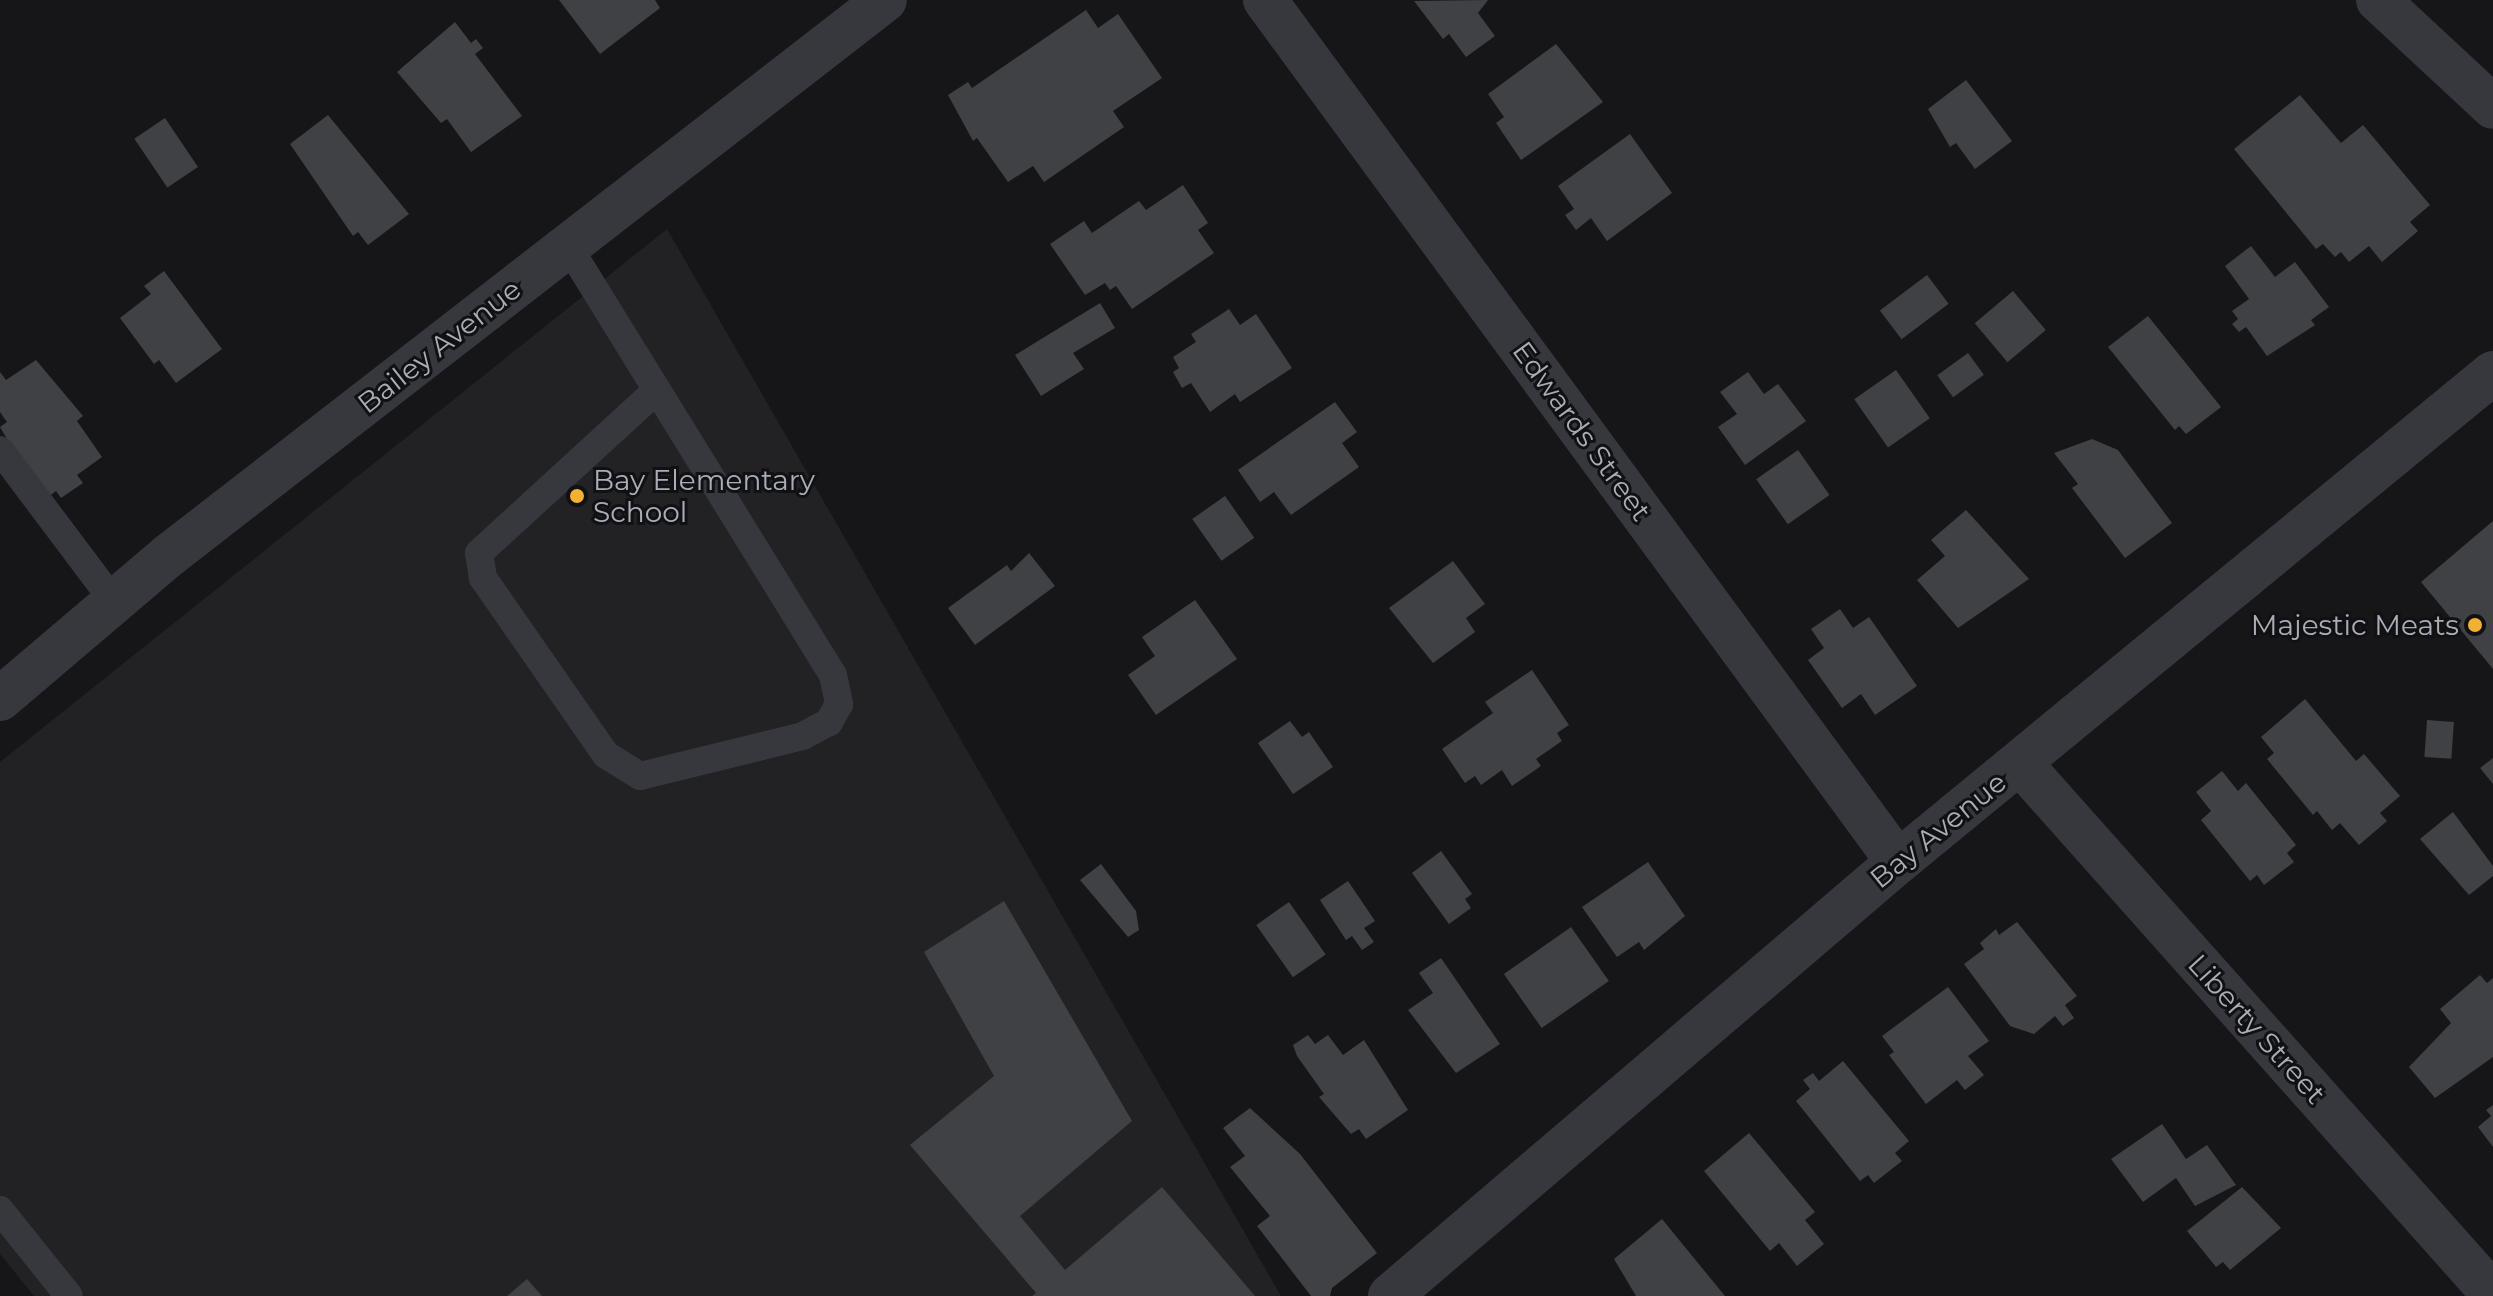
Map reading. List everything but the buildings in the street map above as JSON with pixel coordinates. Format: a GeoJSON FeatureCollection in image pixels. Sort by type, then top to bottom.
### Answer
{"type":"FeatureCollection","features":[{"type":"Feature","properties":{"kind":"street","name":"Bailey Avenue"},"geometry":{"type":"LineString","coordinates":[[0,699],[114,602],[885,0]]}},
{"type":"Feature","properties":{"kind":"street","name":"Edwards Street"},"geometry":{"type":"LineString","coordinates":[[1265,0],[1898,862]]}},
{"type":"Feature","properties":{"kind":"street"},"geometry":{"type":"LineString","coordinates":[[2378,0],[2493,107]]}},
{"type":"Feature","properties":{"kind":"street","name":"Bay Avenue"},"geometry":{"type":"LineString","coordinates":[[1390,1296],[1898,862],[2493,373]]}},
{"type":"Feature","properties":{"kind":"street","name":"Liberty Street"},"geometry":{"type":"LineString","coordinates":[[2020,763],[2493,1294]]}},
{"type":"Feature","properties":{"kind":"lane"},"geometry":{"type":"LineString","coordinates":[[568,246],[833,675],[839,704],[829,722],[803,736],[640,776],[606,755],[483,578],[479,553],[656,391]]}},
{"type":"Feature","properties":{"kind":"lane"},"geometry":{"type":"LineString","coordinates":[[0,450],[114,602]]}},
{"type":"Feature","properties":{"kind":"lane"},"geometry":{"type":"LineString","coordinates":[[0,1210],[69,1296]]}},
{"type":"Feature","properties":{"kind":"shaded area","name":"Bay Elementary School"},"geometry":{"type":"Polygon","coordinates":[[[667,229],[1281,1296],[34,1296],[0,1254],[0,762],[667,229]]]}},
{"type":"Feature","properties":{"kind":"place","name":"Bay Elementary School"},"geometry":{"type":"Point","coordinates":[577,496]}},
{"type":"Feature","properties":{"kind":"place","name":"Majestic Meats"},"geometry":{"type":"Point","coordinates":[2475,625]}}]}
